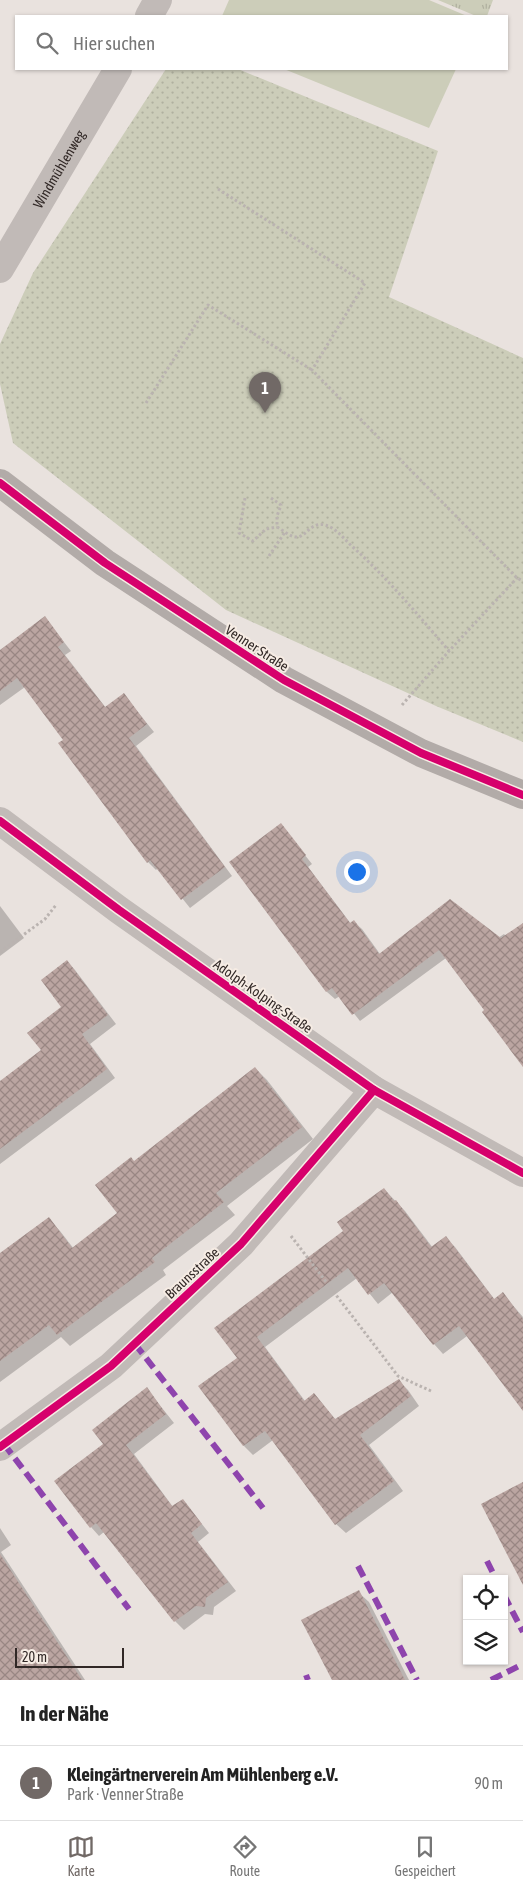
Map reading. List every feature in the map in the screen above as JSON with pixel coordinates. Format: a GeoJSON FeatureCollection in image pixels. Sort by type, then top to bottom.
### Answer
{"type":"FeatureCollection","features":[{"type":"Feature","properties":{"kind":"street"},"geometry":{"type":"LineString","coordinates":[[150,15],[158,0]]}},
{"type":"Feature","properties":{"kind":"street","name":"Windmühlenweg"},"geometry":{"type":"LineString","coordinates":[[0,269],[117,70]]}},
{"type":"Feature","properties":{"kind":"street","name":"Venner Straße"},"geometry":{"type":"LineString","coordinates":[[0,483],[105,562],[284,680],[422,753],[523,795]]}},
{"type":"Feature","properties":{"kind":"street","name":"Adolph-Kolping-Straße"},"geometry":{"type":"LineString","coordinates":[[0,821],[76,878],[374,1090],[523,1173]]}},
{"type":"Feature","properties":{"kind":"street","name":"Braunsstraße"},"geometry":{"type":"LineString","coordinates":[[0,1447],[111,1366],[241,1244],[374,1090]]}},
{"type":"Feature","properties":{"kind":"path"},"geometry":{"type":"LineString","coordinates":[[218,189],[365,283],[312,370]]}},
{"type":"Feature","properties":{"kind":"path"},"geometry":{"type":"LineString","coordinates":[[146,403],[208,305],[312,370],[517,578],[523,581]]}},
{"type":"Feature","properties":{"kind":"path"},"geometry":{"type":"LineString","coordinates":[[245,498],[239,533],[253,541],[266,529],[277,527],[297,537],[304,534],[308,528],[319,525],[331,528],[382,573],[449,650]]}},
{"type":"Feature","properties":{"kind":"path"},"geometry":{"type":"LineString","coordinates":[[271,498],[281,505],[277,516],[277,527]]}},
{"type":"Feature","properties":{"kind":"path"},"geometry":{"type":"LineString","coordinates":[[269,556],[285,532]]}},
{"type":"Feature","properties":{"kind":"path"},"geometry":{"type":"LineString","coordinates":[[378,730],[422,684],[449,650],[517,578]]}},
{"type":"Feature","properties":{"kind":"path"},"geometry":{"type":"LineString","coordinates":[[0,952],[45,919],[76,878]]}},
{"type":"Feature","properties":{"kind":"path"},"geometry":{"type":"LineString","coordinates":[[271,1210],[398,1376],[431,1391]]}},
{"type":"Feature","properties":{"kind":"green space"},"geometry":{"type":"Polygon","coordinates":[[[229,0],[429,0],[465,15],[222,15],[229,0]]]}},
{"type":"Feature","properties":{"kind":"green space"},"geometry":{"type":"Polygon","coordinates":[[[438,0],[493,0],[487,15],[474,15],[438,0]]]}},
{"type":"Feature","properties":{"kind":"green space"},"geometry":{"type":"Polygon","coordinates":[[[165,70],[240,70],[438,151],[389,297],[523,358],[523,742],[436,706],[226,610],[13,443],[0,384],[0,344],[33,273],[165,70]]]}},
{"type":"Feature","properties":{"kind":"green space"},"geometry":{"type":"Polygon","coordinates":[[[286,70],[456,70],[429,128],[286,70]]]}},
{"type":"Feature","properties":{"kind":"building"},"geometry":{"type":"Polygon","coordinates":[[[45,616],[64,642],[58,647],[105,707],[124,693],[147,724],[129,738],[225,867],[181,900],[150,860],[147,863],[58,743],[63,740],[17,678],[0,691],[0,650],[45,616]]]}},
{"type":"Feature","properties":{"kind":"building"},"geometry":{"type":"Polygon","coordinates":[[[281,823],[306,855],[302,859],[350,923],[354,920],[379,954],[450,899],[501,938],[523,923],[523,1067],[482,1012],[484,1010],[439,950],[352,1015],[332,988],[326,992],[229,862],[281,823]]]}},
{"type":"Feature","properties":{"kind":"building"},"geometry":{"type":"Polygon","coordinates":[[[67,960],[108,1015],[82,1034],[107,1069],[0,1149],[0,1081],[41,1050],[27,1033],[61,1007],[41,980],[67,960]]]}},
{"type":"Feature","properties":{"kind":"building"},"geometry":{"type":"Polygon","coordinates":[[[255,1067],[302,1127],[216,1193],[224,1202],[152,1258],[155,1262],[57,1335],[49,1325],[0,1361],[0,1253],[49,1217],[72,1248],[117,1213],[95,1185],[131,1157],[134,1161],[255,1067]]]}},
{"type":"Feature","properties":{"kind":"building"},"geometry":{"type":"Polygon","coordinates":[[[384,1188],[394,1201],[396,1200],[431,1247],[446,1236],[494,1299],[503,1292],[523,1319],[523,1411],[459,1326],[433,1345],[384,1283],[368,1295],[348,1268],[257,1337],[304,1401],[314,1393],[335,1419],[399,1379],[411,1396],[360,1435],[394,1481],[335,1525],[265,1431],[243,1446],[198,1386],[237,1358],[214,1328],[343,1231],[337,1222],[384,1188]]]}},
{"type":"Feature","properties":{"kind":"building"},"geometry":{"type":"Polygon","coordinates":[[[147,1387],[166,1414],[126,1445],[172,1506],[183,1499],[202,1524],[191,1533],[228,1582],[206,1598],[205,1607],[196,1606],[174,1622],[96,1523],[90,1528],[54,1481],[103,1444],[92,1430],[147,1387]]]}},
{"type":"Feature","properties":{"kind":"building"},"geometry":{"type":"Polygon","coordinates":[[[523,1482],[523,1585],[481,1504],[523,1482]]]}},
{"type":"Feature","properties":{"kind":"building"},"geometry":{"type":"Polygon","coordinates":[[[0,1554],[82,1680],[0,1680],[0,1554]]]}},
{"type":"Feature","properties":{"kind":"building"},"geometry":{"type":"Polygon","coordinates":[[[359,1590],[405,1680],[332,1680],[301,1620],[359,1590]]]}},
{"type":"Feature","properties":{"kind":"marked path"},"geometry":{"type":"LineString","coordinates":[[135,1344],[263,1508]]}},
{"type":"Feature","properties":{"kind":"marked path"},"geometry":{"type":"LineString","coordinates":[[4,1444],[129,1609]]}},
{"type":"Feature","properties":{"kind":"marked path"},"geometry":{"type":"LineString","coordinates":[[487,1561],[494,1575]]}},
{"type":"Feature","properties":{"kind":"marked path"},"geometry":{"type":"LineString","coordinates":[[358,1566],[417,1680]]}},
{"type":"Feature","properties":{"kind":"marked path"},"geometry":{"type":"LineString","coordinates":[[508,1603],[523,1632]]}},
{"type":"Feature","properties":{"kind":"marked path"},"geometry":{"type":"LineString","coordinates":[[491,1680],[523,1664]]}},
{"type":"Feature","properties":{"kind":"marked path"},"geometry":{"type":"LineString","coordinates":[[306,1675],[308,1680]]}},
{"type":"Feature","properties":{"kind":"cycle path"},"geometry":{"type":"LineString","coordinates":[[0,483],[105,563],[284,680],[421,753],[523,795]]}},
{"type":"Feature","properties":{"kind":"cycle path"},"geometry":{"type":"LineString","coordinates":[[0,821],[119,910],[374,1090],[523,1173]]}},
{"type":"Feature","properties":{"kind":"cycle path"},"geometry":{"type":"LineString","coordinates":[[0,1447],[111,1366],[241,1244],[374,1090]]}},
{"type":"Feature","properties":{"kind":"place","name":"Kleingärtnerverein Am Mühlenberg e.V."},"geometry":{"type":"Point","coordinates":[265,413]}}]}
